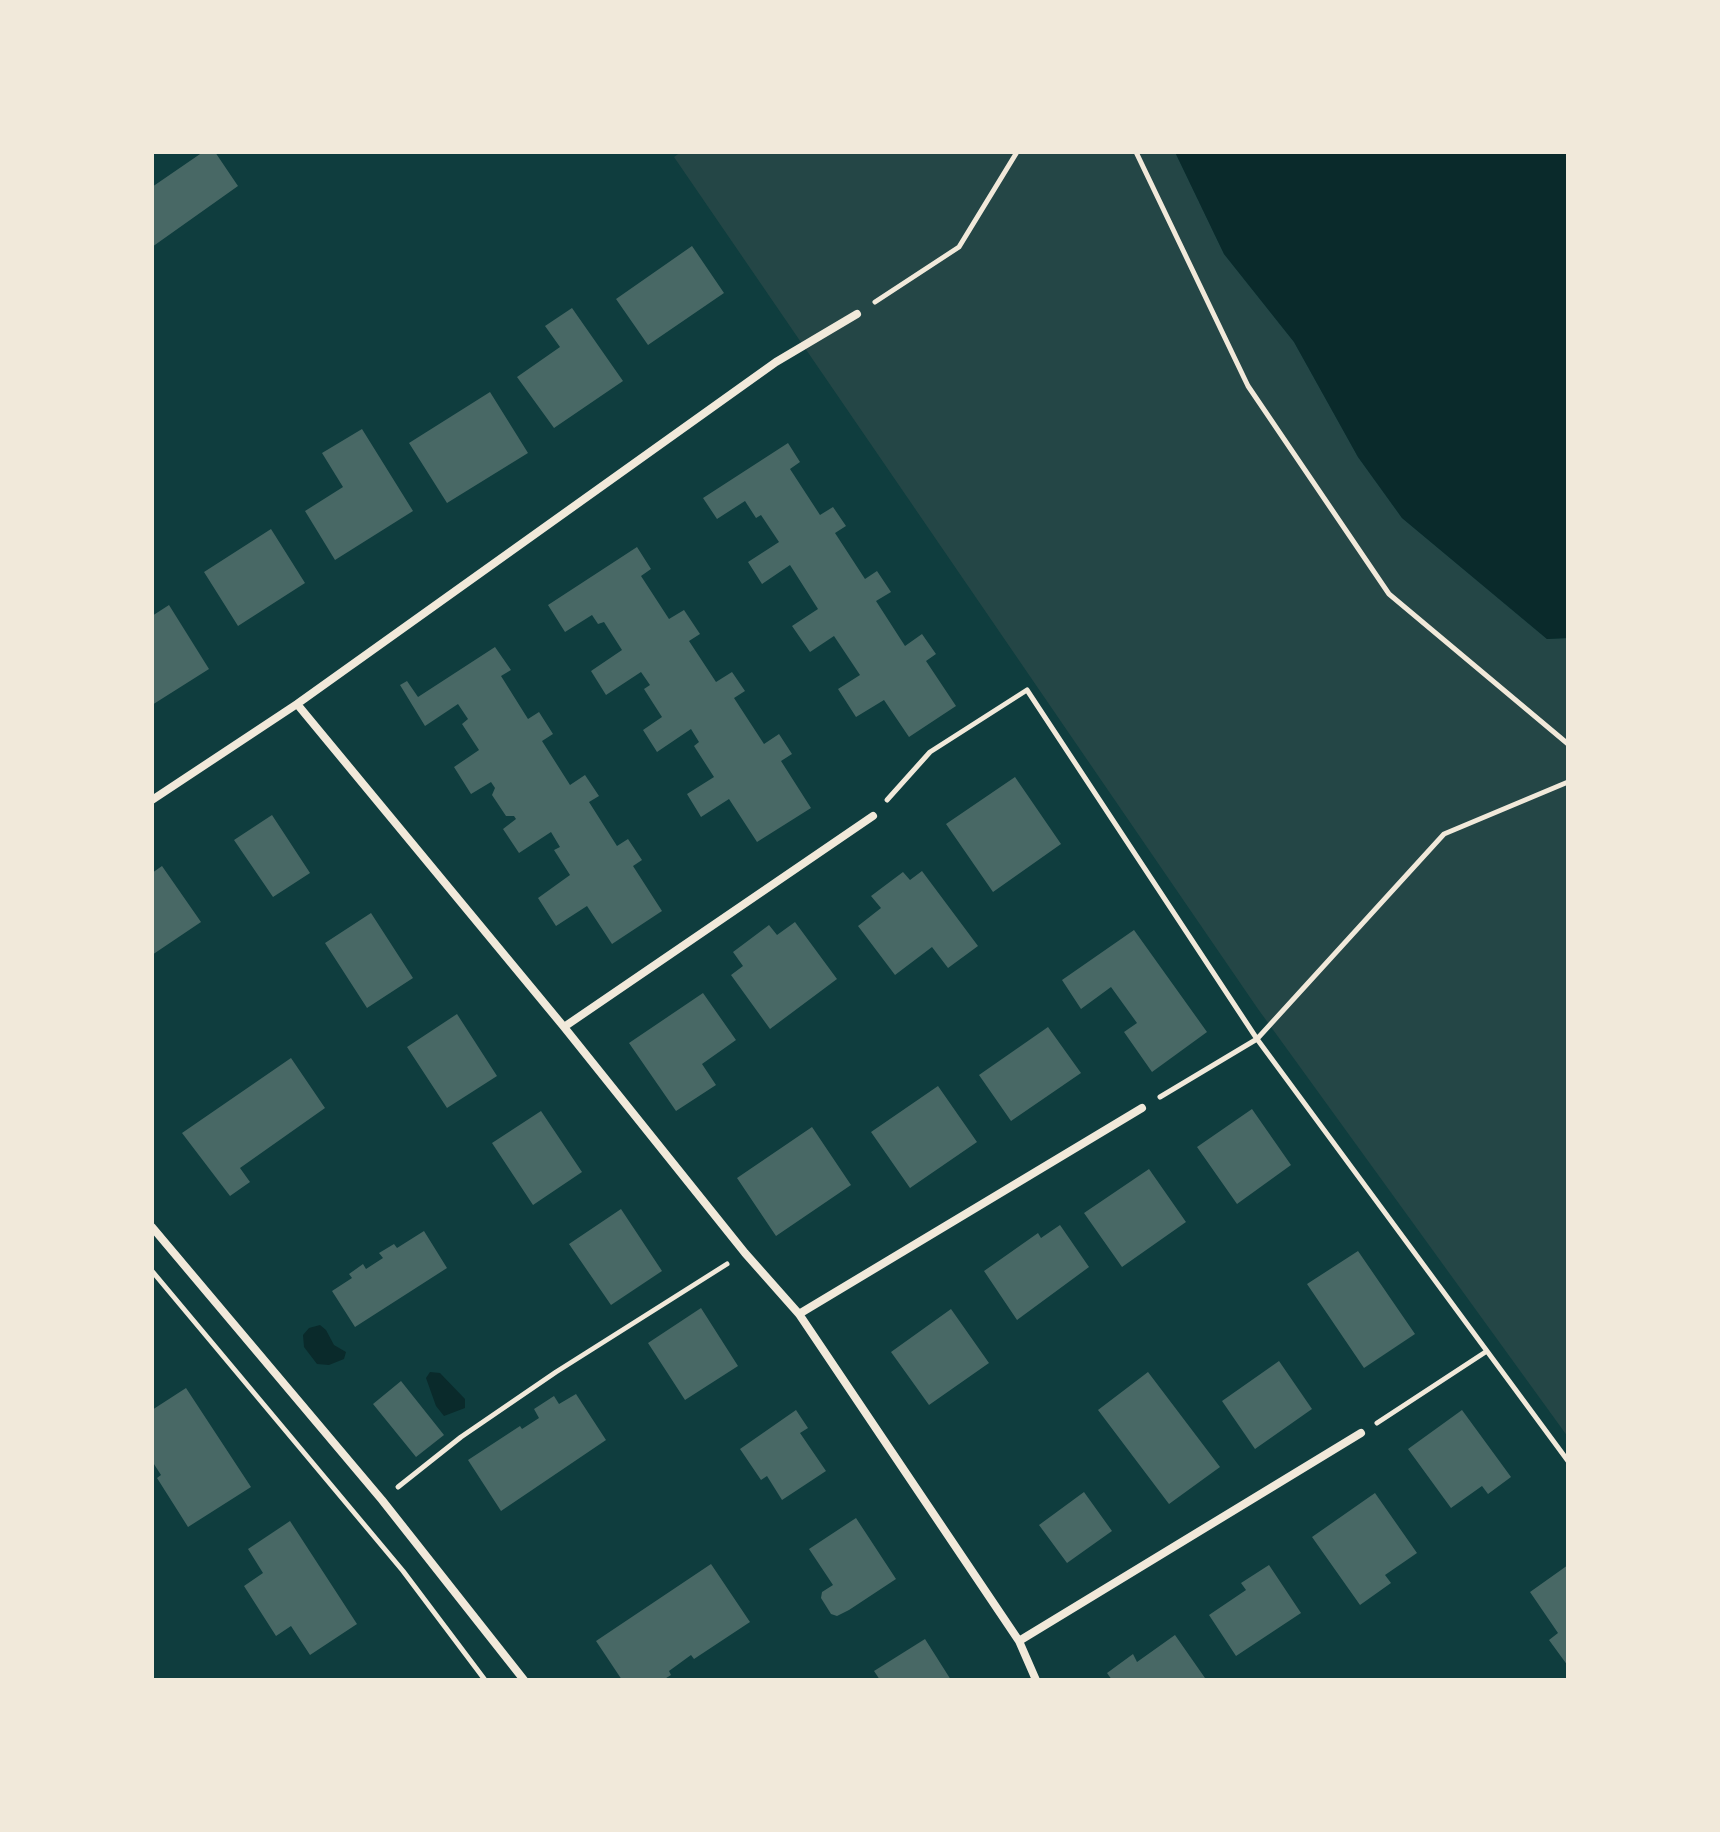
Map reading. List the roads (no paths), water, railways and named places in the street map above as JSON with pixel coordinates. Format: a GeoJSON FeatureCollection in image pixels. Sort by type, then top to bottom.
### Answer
{"type":"FeatureCollection","features":[{"type":"Feature","properties":{"kind":"street"},"geometry":{"type":"LineString","coordinates":[[152,800],[297,704],[776,362],[857,314]]}},
{"type":"Feature","properties":{"kind":"street"},"geometry":{"type":"LineString","coordinates":[[297,704],[564,1027],[745,1253],[799,1314],[1019,1641],[1036,1680]]}},
{"type":"Feature","properties":{"kind":"street"},"geometry":{"type":"LineString","coordinates":[[564,1027],[873,816]]}},
{"type":"Feature","properties":{"kind":"street"},"geometry":{"type":"LineString","coordinates":[[799,1314],[1142,1108]]}},
{"type":"Feature","properties":{"kind":"street"},"geometry":{"type":"LineString","coordinates":[[152,1227],[382,1500],[524,1680]]}},
{"type":"Feature","properties":{"kind":"street"},"geometry":{"type":"LineString","coordinates":[[1019,1641],[1361,1433]]}}]}
